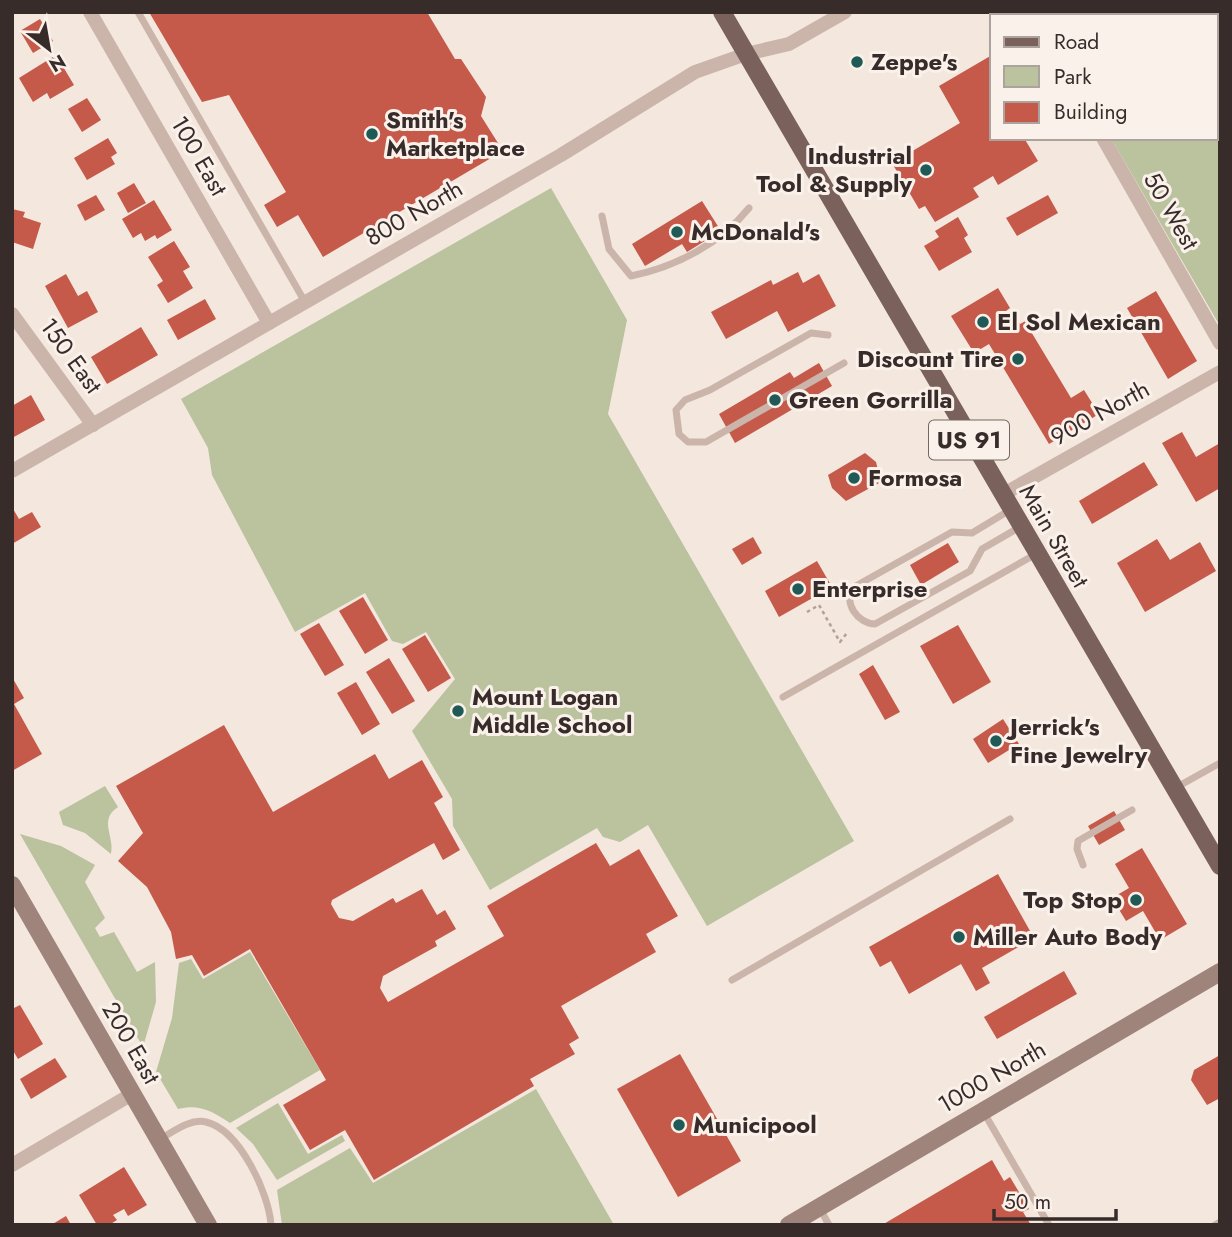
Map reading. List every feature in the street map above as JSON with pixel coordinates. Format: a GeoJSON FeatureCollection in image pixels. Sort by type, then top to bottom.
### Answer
{"type":"FeatureCollection","features":[{"type":"Feature","properties":{"kind":"main road","name":"Main Street"},"geometry":{"type":"LineString","coordinates":[[722,12],[1035,554],[1220,866]]}},
{"type":"Feature","properties":{"kind":"street","name":"100 East"},"geometry":{"type":"LineString","coordinates":[[90,12],[269,323]]}},
{"type":"Feature","properties":{"kind":"street","name":"800 North"},"geometry":{"type":"LineString","coordinates":[[12,471],[561,155],[695,72],[746,54],[789,44],[845,12]]}},
{"type":"Feature","properties":{"kind":"street","name":"50 West"},"geometry":{"type":"LineString","coordinates":[[1104,140],[1220,343]]}},
{"type":"Feature","properties":{"kind":"street","name":"150 East"},"geometry":{"type":"LineString","coordinates":[[12,314],[93,425]]}},
{"type":"Feature","properties":{"kind":"street","name":"900 North"},"geometry":{"type":"LineString","coordinates":[[1006,503],[1220,372]]}},
{"type":"Feature","properties":{"kind":"street","name":"200 East"},"geometry":{"type":"LineString","coordinates":[[13,888],[208,1225]]}},
{"type":"Feature","properties":{"kind":"street","name":"1000 North"},"geometry":{"type":"LineString","coordinates":[[789,1225],[1220,972]]}},
{"type":"Feature","properties":{"kind":"street"},"geometry":{"type":"LineString","coordinates":[[12,1165],[132,1094]]}},
{"type":"Feature","properties":{"kind":"lane"},"geometry":{"type":"LineString","coordinates":[[138,12],[305,303]]}},
{"type":"Feature","properties":{"kind":"lane"},"geometry":{"type":"LineString","coordinates":[[602,216],[609,249],[631,276],[663,270],[732,229],[749,208]]}},
{"type":"Feature","properties":{"kind":"lane"},"geometry":{"type":"LineString","coordinates":[[828,335],[811,333],[710,390],[685,400],[676,410],[679,433],[688,442],[706,442],[844,363]]}},
{"type":"Feature","properties":{"kind":"lane"},"geometry":{"type":"LineString","coordinates":[[1006,503],[972,533],[952,532],[854,587],[849,594],[849,602],[859,619],[866,624],[875,624],[970,571],[982,549],[1020,527]]}},
{"type":"Feature","properties":{"kind":"lane"},"geometry":{"type":"LineString","coordinates":[[783,697],[1035,554]]}},
{"type":"Feature","properties":{"kind":"lane"},"geometry":{"type":"LineString","coordinates":[[1173,789],[1220,763]]}},
{"type":"Feature","properties":{"kind":"lane"},"geometry":{"type":"LineString","coordinates":[[1083,864],[1077,849],[1078,841],[1132,810]]}},
{"type":"Feature","properties":{"kind":"lane"},"geometry":{"type":"LineString","coordinates":[[732,980],[1010,819]]}},
{"type":"Feature","properties":{"kind":"lane"},"geometry":{"type":"LineString","coordinates":[[983,1111],[1049,1225]]}},
{"type":"Feature","properties":{"kind":"lane"},"geometry":{"type":"LineString","coordinates":[[159,1140],[187,1123],[205,1122],[228,1136],[252,1166],[270,1207],[271,1225]]}},
{"type":"Feature","properties":{"kind":"lane"},"geometry":{"type":"LineString","coordinates":[[819,1207],[829,1225]]}},
{"type":"Feature","properties":{"kind":"lane"},"geometry":{"type":"LineString","coordinates":[[1215,1225],[1220,1222]]}},
{"type":"Feature","properties":{"kind":"path"},"geometry":{"type":"LineString","coordinates":[[807,611],[819,604],[840,642],[847,633]]}},
{"type":"Feature","properties":{"kind":"green space"},"geometry":{"type":"Polygon","coordinates":[[[1220,12],[1220,326],[1112,140],[1218,140],[1218,14],[1109,14],[1220,12]]]}},
{"type":"Feature","properties":{"kind":"green space"},"geometry":{"type":"Polygon","coordinates":[[[551,188],[627,320],[608,414],[854,841],[707,926],[648,825],[620,842],[603,837],[597,828],[490,890],[453,826],[452,799],[412,731],[455,679],[426,632],[403,644],[392,641],[365,593],[295,632],[212,475],[208,448],[181,399],[551,188]]]}},
{"type":"Feature","properties":{"kind":"green space"},"geometry":{"type":"Polygon","coordinates":[[[105,786],[118,807],[112,812],[108,823],[111,854],[85,833],[63,825],[59,812],[105,786]]]}},
{"type":"Feature","properties":{"kind":"green space"},"geometry":{"type":"Polygon","coordinates":[[[20,834],[61,846],[95,865],[85,882],[105,918],[95,928],[100,937],[114,932],[137,972],[155,962],[156,1002],[143,1047],[20,834]]]}},
{"type":"Feature","properties":{"kind":"green space"},"geometry":{"type":"Polygon","coordinates":[[[250,952],[320,1070],[230,1123],[205,1110],[193,1107],[178,1109],[156,1072],[172,1018],[179,963],[191,959],[203,979],[250,952]]]}},
{"type":"Feature","properties":{"kind":"green space"},"geometry":{"type":"Polygon","coordinates":[[[536,1089],[614,1225],[282,1225],[277,1190],[350,1148],[373,1183],[536,1089]]]}},
{"type":"Feature","properties":{"kind":"green space"},"geometry":{"type":"Polygon","coordinates":[[[278,1103],[308,1154],[342,1135],[345,1141],[277,1180],[253,1144],[236,1128],[278,1103]]]}},
{"type":"Feature","properties":{"kind":"building","name":"Smith's Marketplace"},"geometry":{"type":"Polygon","coordinates":[[[149,12],[427,12],[455,59],[461,59],[486,97],[481,116],[503,151],[323,257],[298,215],[277,227],[264,205],[286,192],[229,95],[202,102],[149,12]]]}},
{"type":"Feature","properties":{"kind":"building"},"geometry":{"type":"Polygon","coordinates":[[[40,19],[53,41],[33,53],[20,31],[40,19]]]}},
{"type":"Feature","properties":{"kind":"building"},"geometry":{"type":"Polygon","coordinates":[[[56,55],[74,85],[50,99],[47,93],[33,102],[19,78],[56,55]]]}},
{"type":"Feature","properties":{"kind":"building"},"geometry":{"type":"Polygon","coordinates":[[[990,56],[990,140],[1025,140],[1038,161],[998,185],[993,176],[973,188],[979,197],[935,222],[925,206],[919,209],[892,163],[960,123],[939,86],[990,56]]]}},
{"type":"Feature","properties":{"kind":"building"},"geometry":{"type":"Polygon","coordinates":[[[87,98],[101,120],[82,132],[68,109],[87,98]]]}},
{"type":"Feature","properties":{"kind":"building"},"geometry":{"type":"Polygon","coordinates":[[[108,138],[117,153],[111,157],[115,164],[87,180],[74,158],[108,138]]]}},
{"type":"Feature","properties":{"kind":"building"},"geometry":{"type":"Polygon","coordinates":[[[134,183],[146,203],[128,213],[117,193],[134,183]]]}},
{"type":"Feature","properties":{"kind":"building"},"geometry":{"type":"Polygon","coordinates":[[[96,195],[105,210],[85,221],[77,205],[96,195]]]}},
{"type":"Feature","properties":{"kind":"building"},"geometry":{"type":"Polygon","coordinates":[[[1048,195],[1058,213],[1017,236],[1006,218],[1048,195]]]}},
{"type":"Feature","properties":{"kind":"building"},"geometry":{"type":"Polygon","coordinates":[[[154,200],[172,230],[157,239],[155,235],[145,241],[141,233],[133,238],[122,219],[154,200]]]}},
{"type":"Feature","properties":{"kind":"building"},"geometry":{"type":"Polygon","coordinates":[[[702,201],[721,231],[687,252],[682,244],[645,266],[632,244],[702,201]]]}},
{"type":"Feature","properties":{"kind":"building"},"geometry":{"type":"Polygon","coordinates":[[[12,209],[25,212],[23,217],[41,223],[33,249],[12,242],[12,209]]]}},
{"type":"Feature","properties":{"kind":"building"},"geometry":{"type":"Polygon","coordinates":[[[958,217],[968,235],[964,238],[972,252],[939,271],[924,246],[939,237],[935,231],[958,217]]]}},
{"type":"Feature","properties":{"kind":"building"},"geometry":{"type":"Polygon","coordinates":[[[174,241],[190,267],[183,271],[193,288],[168,303],[157,285],[163,281],[148,257],[174,241]]]}},
{"type":"Feature","properties":{"kind":"building"},"geometry":{"type":"Polygon","coordinates":[[[798,272],[803,283],[819,274],[836,306],[788,332],[777,311],[726,339],[711,312],[771,280],[773,285],[798,272]]]}},
{"type":"Feature","properties":{"kind":"building"},"geometry":{"type":"Polygon","coordinates":[[[66,274],[78,296],[87,291],[98,312],[68,328],[45,286],[66,274]]]}},
{"type":"Feature","properties":{"kind":"building"},"geometry":{"type":"Polygon","coordinates":[[[998,288],[1010,308],[1006,311],[1009,316],[1013,314],[1020,324],[1033,317],[1038,325],[1030,330],[1071,398],[1084,390],[1099,414],[1049,444],[989,344],[974,353],[951,316],[998,288]]]}},
{"type":"Feature","properties":{"kind":"building"},"geometry":{"type":"Polygon","coordinates":[[[1156,291],[1197,361],[1168,379],[1127,308],[1156,291]]]}},
{"type":"Feature","properties":{"kind":"building"},"geometry":{"type":"Polygon","coordinates":[[[205,299],[216,319],[178,340],[167,320],[205,299]]]}},
{"type":"Feature","properties":{"kind":"building"},"geometry":{"type":"Polygon","coordinates":[[[141,327],[158,355],[107,384],[91,357],[141,327]]]}},
{"type":"Feature","properties":{"kind":"building","name":"Green Gorrilla"},"geometry":{"type":"Polygon","coordinates":[[[819,363],[832,386],[735,443],[719,414],[790,372],[794,378],[819,363]]]}},
{"type":"Feature","properties":{"kind":"building"},"geometry":{"type":"Polygon","coordinates":[[[31,395],[45,420],[12,438],[12,406],[31,395]]]}},
{"type":"Feature","properties":{"kind":"building"},"geometry":{"type":"Polygon","coordinates":[[[1182,432],[1196,457],[1220,443],[1220,488],[1196,502],[1162,443],[1182,432]]]}},
{"type":"Feature","properties":{"kind":"building"},"geometry":{"type":"Polygon","coordinates":[[[865,453],[876,462],[881,482],[846,501],[832,488],[828,475],[865,453]]]}},
{"type":"Feature","properties":{"kind":"building"},"geometry":{"type":"Polygon","coordinates":[[[1144,462],[1158,485],[1092,524],[1079,501],[1144,462]]]}},
{"type":"Feature","properties":{"kind":"building"},"geometry":{"type":"Polygon","coordinates":[[[12,507],[19,519],[32,512],[41,527],[12,544],[12,507]]]}},
{"type":"Feature","properties":{"kind":"building"},"geometry":{"type":"Polygon","coordinates":[[[753,537],[762,553],[742,565],[732,549],[753,537]]]}},
{"type":"Feature","properties":{"kind":"building"},"geometry":{"type":"Polygon","coordinates":[[[1157,539],[1170,560],[1200,542],[1216,571],[1145,612],[1117,563],[1157,539]]]}},
{"type":"Feature","properties":{"kind":"building"},"geometry":{"type":"Polygon","coordinates":[[[948,543],[959,562],[921,585],[910,565],[948,543]]]}},
{"type":"Feature","properties":{"kind":"building","name":"Enterprise"},"geometry":{"type":"Polygon","coordinates":[[[817,561],[832,587],[779,617],[765,591],[817,561]]]}},
{"type":"Feature","properties":{"kind":"building"},"geometry":{"type":"Polygon","coordinates":[[[363,597],[388,640],[365,654],[339,611],[363,597]]]}},
{"type":"Feature","properties":{"kind":"building"},"geometry":{"type":"Polygon","coordinates":[[[319,623],[344,665],[325,676],[300,634],[319,623]]]}},
{"type":"Feature","properties":{"kind":"building"},"geometry":{"type":"Polygon","coordinates":[[[958,625],[991,682],[953,704],[920,646],[958,625]]]}},
{"type":"Feature","properties":{"kind":"building"},"geometry":{"type":"Polygon","coordinates":[[[425,635],[451,678],[428,692],[402,649],[425,635]]]}},
{"type":"Feature","properties":{"kind":"building"},"geometry":{"type":"Polygon","coordinates":[[[389,658],[415,701],[392,714],[366,672],[389,658]]]}},
{"type":"Feature","properties":{"kind":"building"},"geometry":{"type":"Polygon","coordinates":[[[873,665],[900,712],[885,720],[859,674],[873,665]]]}},
{"type":"Feature","properties":{"kind":"building"},"geometry":{"type":"Polygon","coordinates":[[[12,677],[24,698],[14,704],[42,754],[12,771],[12,677]]]}},
{"type":"Feature","properties":{"kind":"building"},"geometry":{"type":"Polygon","coordinates":[[[356,682],[380,724],[362,735],[337,693],[356,682]]]}},
{"type":"Feature","properties":{"kind":"building","name":"Jerrick's Fine Jewelry"},"geometry":{"type":"Polygon","coordinates":[[[1003,719],[1019,744],[988,763],[973,739],[1003,719]]]}},
{"type":"Feature","properties":{"kind":"building","name":"Mount Logan Middle School"},"geometry":{"type":"Polygon","coordinates":[[[224,725],[273,812],[375,754],[389,779],[422,760],[443,797],[434,803],[460,850],[443,860],[434,843],[332,900],[331,904],[339,918],[353,921],[393,898],[396,903],[422,889],[437,915],[445,910],[456,929],[435,941],[437,946],[383,976],[380,988],[388,1002],[504,936],[487,906],[596,843],[610,866],[639,849],[678,916],[646,934],[656,952],[561,1006],[579,1038],[569,1044],[575,1054],[530,1079],[534,1086],[374,1180],[345,1130],[310,1150],[283,1105],[326,1080],[250,949],[204,976],[192,955],[176,959],[171,932],[147,887],[118,861],[143,833],[116,786],[224,725]]]}},
{"type":"Feature","properties":{"kind":"building"},"geometry":{"type":"Polygon","coordinates":[[[1114,811],[1125,830],[1099,845],[1088,826],[1114,811]]]}},
{"type":"Feature","properties":{"kind":"building"},"geometry":{"type":"Polygon","coordinates":[[[1142,848],[1187,924],[1160,940],[1143,911],[1126,921],[1112,898],[1129,888],[1115,864],[1142,848]]]}},
{"type":"Feature","properties":{"kind":"building"},"geometry":{"type":"Polygon","coordinates":[[[998,874],[1034,938],[982,968],[990,983],[976,991],[961,964],[909,994],[891,961],[880,967],[869,947],[998,874]]]}},
{"type":"Feature","properties":{"kind":"building"},"geometry":{"type":"Polygon","coordinates":[[[1064,971],[1077,994],[997,1039],[984,1017],[1064,971]]]}},
{"type":"Feature","properties":{"kind":"building"},"geometry":{"type":"Polygon","coordinates":[[[20,1005],[43,1044],[18,1059],[12,1049],[12,1009],[20,1005]]]}},
{"type":"Feature","properties":{"kind":"building","name":"Municipool"},"geometry":{"type":"Polygon","coordinates":[[[680,1054],[741,1161],[678,1197],[617,1089],[680,1054]]]}},
{"type":"Feature","properties":{"kind":"building"},"geometry":{"type":"Polygon","coordinates":[[[1220,1055],[1220,1098],[1207,1105],[1191,1080],[1194,1070],[1220,1055]]]}},
{"type":"Feature","properties":{"kind":"building"},"geometry":{"type":"Polygon","coordinates":[[[55,1058],[67,1077],[31,1099],[20,1079],[55,1058]]]}},
{"type":"Feature","properties":{"kind":"building"},"geometry":{"type":"Polygon","coordinates":[[[992,1160],[1004,1181],[1010,1177],[1029,1209],[1023,1212],[1031,1225],[882,1225],[992,1160]]]}},
{"type":"Feature","properties":{"kind":"building"},"geometry":{"type":"Polygon","coordinates":[[[124,1167],[147,1205],[128,1216],[124,1209],[113,1215],[117,1220],[109,1225],[97,1225],[79,1195],[124,1167]]]}},
{"type":"Feature","properties":{"kind":"building"},"geometry":{"type":"Polygon","coordinates":[[[66,1216],[71,1225],[51,1225],[66,1216]]]}},
{"type":"Feature","properties":{"kind":"place","name":"Zeppe's"},"geometry":{"type":"Point","coordinates":[857,62]}},
{"type":"Feature","properties":{"kind":"place","name":"Smith's Marketplace"},"geometry":{"type":"Point","coordinates":[372,134]}},
{"type":"Feature","properties":{"kind":"place","name":"Industrial Tool & Supply"},"geometry":{"type":"Point","coordinates":[926,170]}},
{"type":"Feature","properties":{"kind":"place","name":"McDonald's"},"geometry":{"type":"Point","coordinates":[677,232]}},
{"type":"Feature","properties":{"kind":"place","name":"El Sol Mexican"},"geometry":{"type":"Point","coordinates":[983,322]}},
{"type":"Feature","properties":{"kind":"place","name":"Discount Tire"},"geometry":{"type":"Point","coordinates":[1018,359]}},
{"type":"Feature","properties":{"kind":"place","name":"Green Gorrilla"},"geometry":{"type":"Point","coordinates":[775,400]}},
{"type":"Feature","properties":{"kind":"place","name":"Formosa"},"geometry":{"type":"Point","coordinates":[854,478]}},
{"type":"Feature","properties":{"kind":"place","name":"Enterprise"},"geometry":{"type":"Point","coordinates":[798,589]}},
{"type":"Feature","properties":{"kind":"place","name":"Mount Logan Middle School"},"geometry":{"type":"Point","coordinates":[458,711]}},
{"type":"Feature","properties":{"kind":"place","name":"Jerrick's Fine Jewelry"},"geometry":{"type":"Point","coordinates":[996,741]}},
{"type":"Feature","properties":{"kind":"place","name":"Top Stop"},"geometry":{"type":"Point","coordinates":[1136,900]}},
{"type":"Feature","properties":{"kind":"place","name":"Miller Auto Body"},"geometry":{"type":"Point","coordinates":[959,937]}},
{"type":"Feature","properties":{"kind":"place","name":"Municipool"},"geometry":{"type":"Point","coordinates":[679,1125]}}]}
